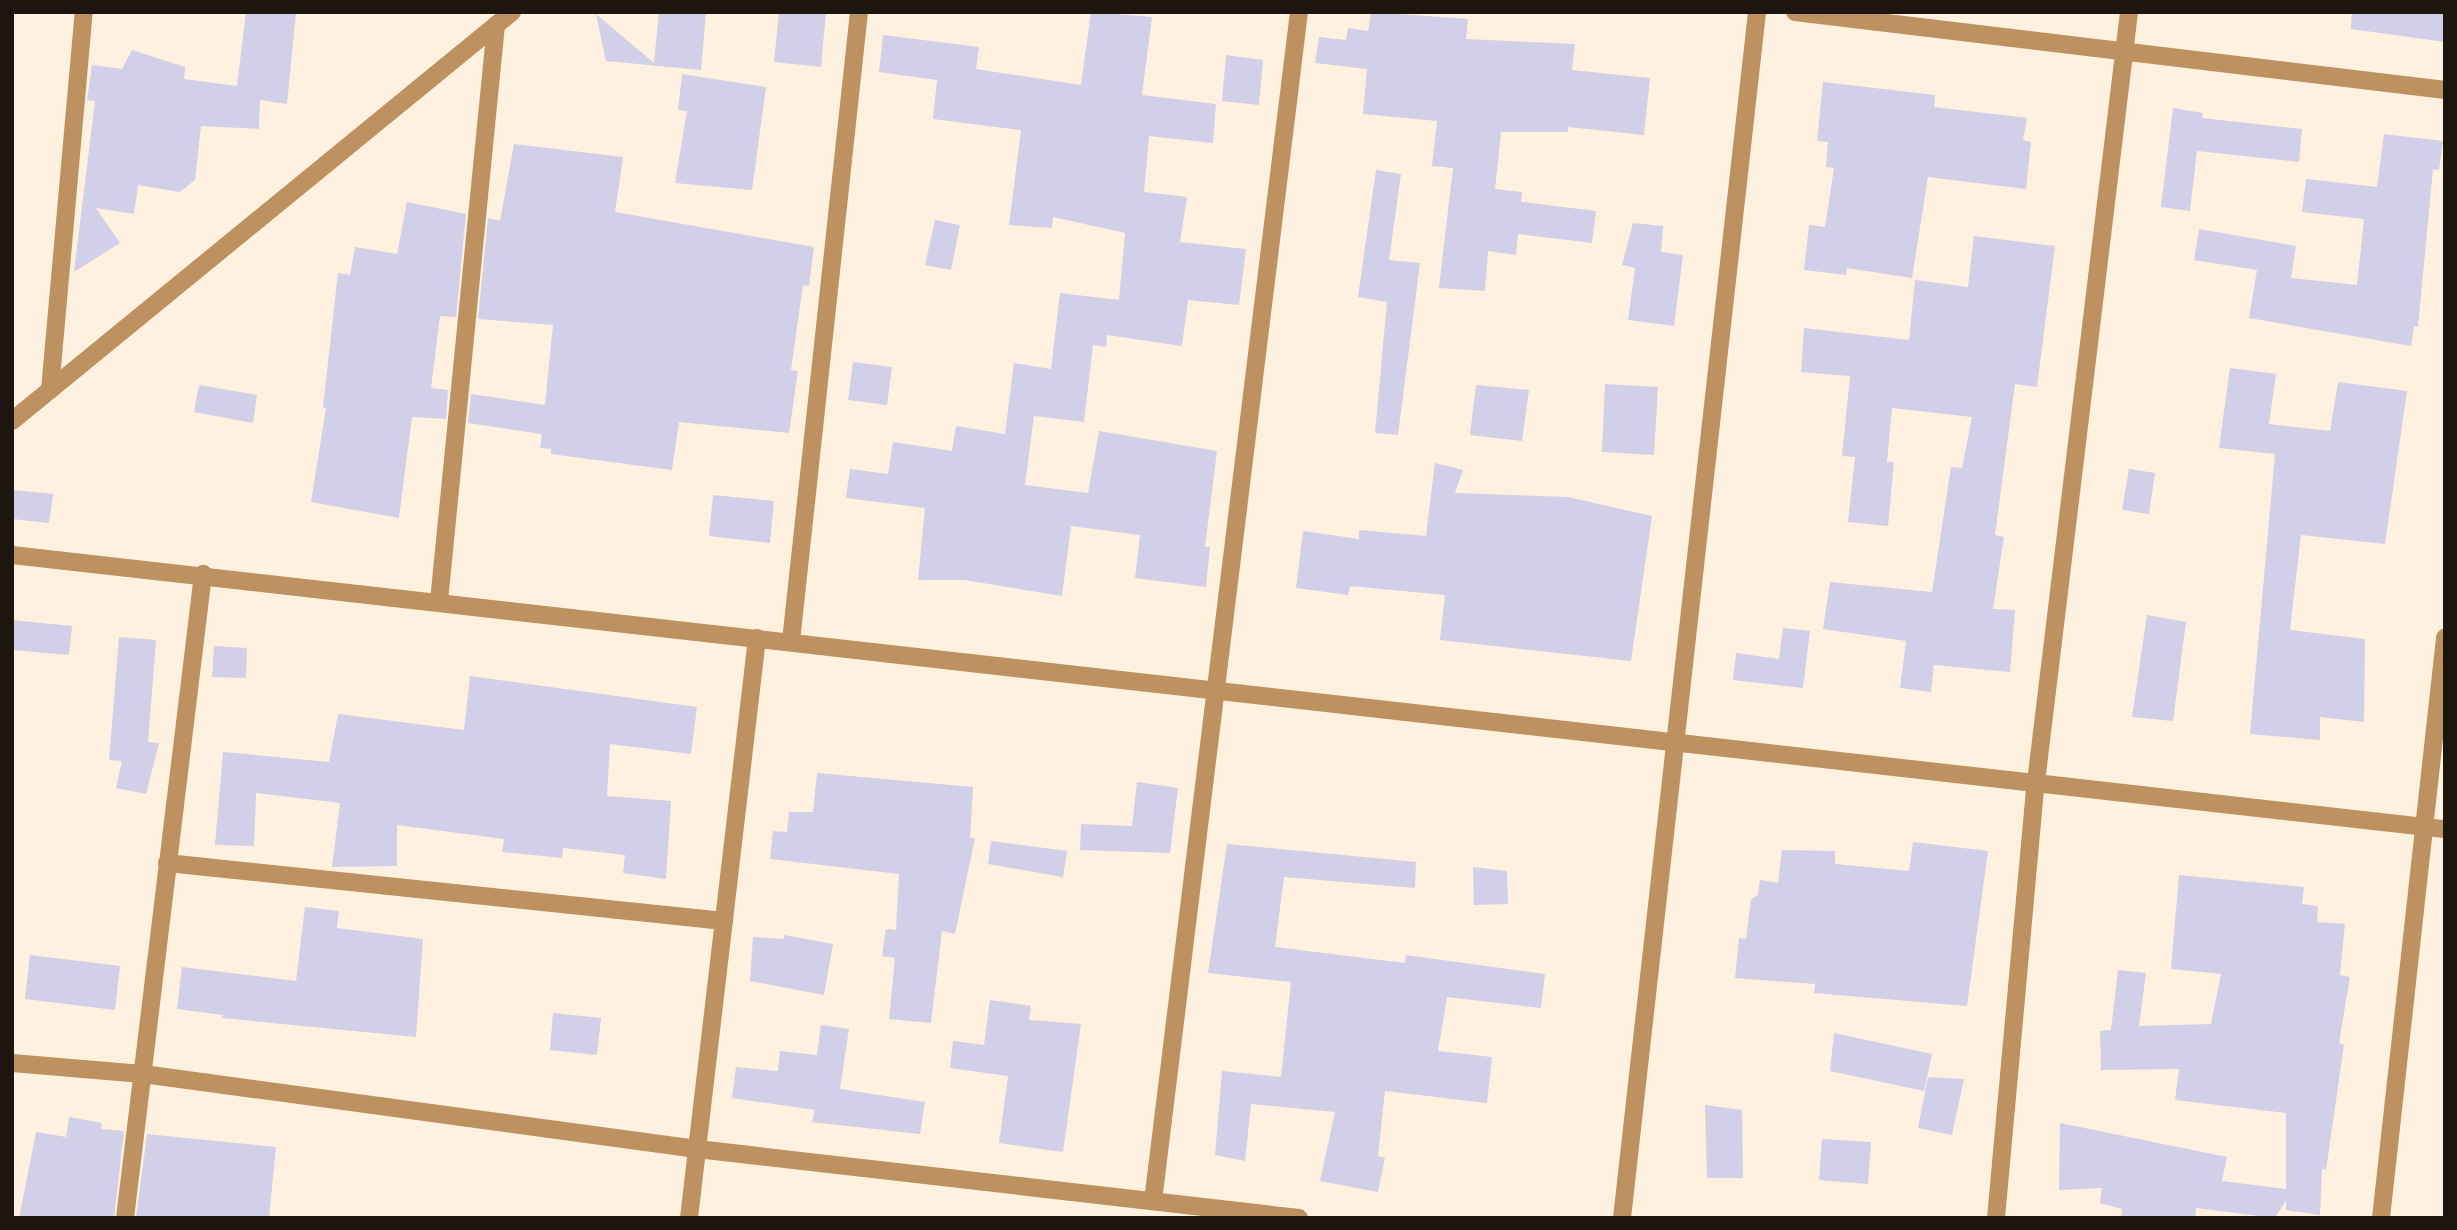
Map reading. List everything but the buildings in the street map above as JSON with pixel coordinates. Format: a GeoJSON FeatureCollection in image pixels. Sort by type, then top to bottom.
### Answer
{"type":"FeatureCollection","features":[{"type":"Feature","properties":{"kind":"street"},"geometry":{"type":"LineString","coordinates":[[50,390],[84,12]]}},
{"type":"Feature","properties":{"kind":"street"},"geometry":{"type":"LineString","coordinates":[[12,421],[512,12]]}},
{"type":"Feature","properties":{"kind":"street"},"geometry":{"type":"LineString","coordinates":[[791,642],[859,12]]}},
{"type":"Feature","properties":{"kind":"street"},"geometry":{"type":"LineString","coordinates":[[1153,1201],[1299,12]]}},
{"type":"Feature","properties":{"kind":"street"},"geometry":{"type":"LineString","coordinates":[[1622,1218],[1757,12]]}},
{"type":"Feature","properties":{"kind":"street"},"geometry":{"type":"LineString","coordinates":[[1795,12],[2123,54],[2445,90]]}},
{"type":"Feature","properties":{"kind":"street"},"geometry":{"type":"LineString","coordinates":[[1996,1218],[2036,782],[2129,12]]}},
{"type":"Feature","properties":{"kind":"street"},"geometry":{"type":"LineString","coordinates":[[439,601],[496,25]]}},
{"type":"Feature","properties":{"kind":"street"},"geometry":{"type":"LineString","coordinates":[[12,555],[203,574],[2445,829]]}},
{"type":"Feature","properties":{"kind":"street"},"geometry":{"type":"LineString","coordinates":[[125,1218],[203,574]]}},
{"type":"Feature","properties":{"kind":"street"},"geometry":{"type":"LineString","coordinates":[[688,1218],[757,638]]}},
{"type":"Feature","properties":{"kind":"street"},"geometry":{"type":"LineString","coordinates":[[2381,1218],[2445,638]]}},
{"type":"Feature","properties":{"kind":"street"},"geometry":{"type":"LineString","coordinates":[[167,863],[724,922]]}},
{"type":"Feature","properties":{"kind":"street"},"geometry":{"type":"LineString","coordinates":[[12,1063],[143,1074],[697,1149],[1299,1218]]}}]}
